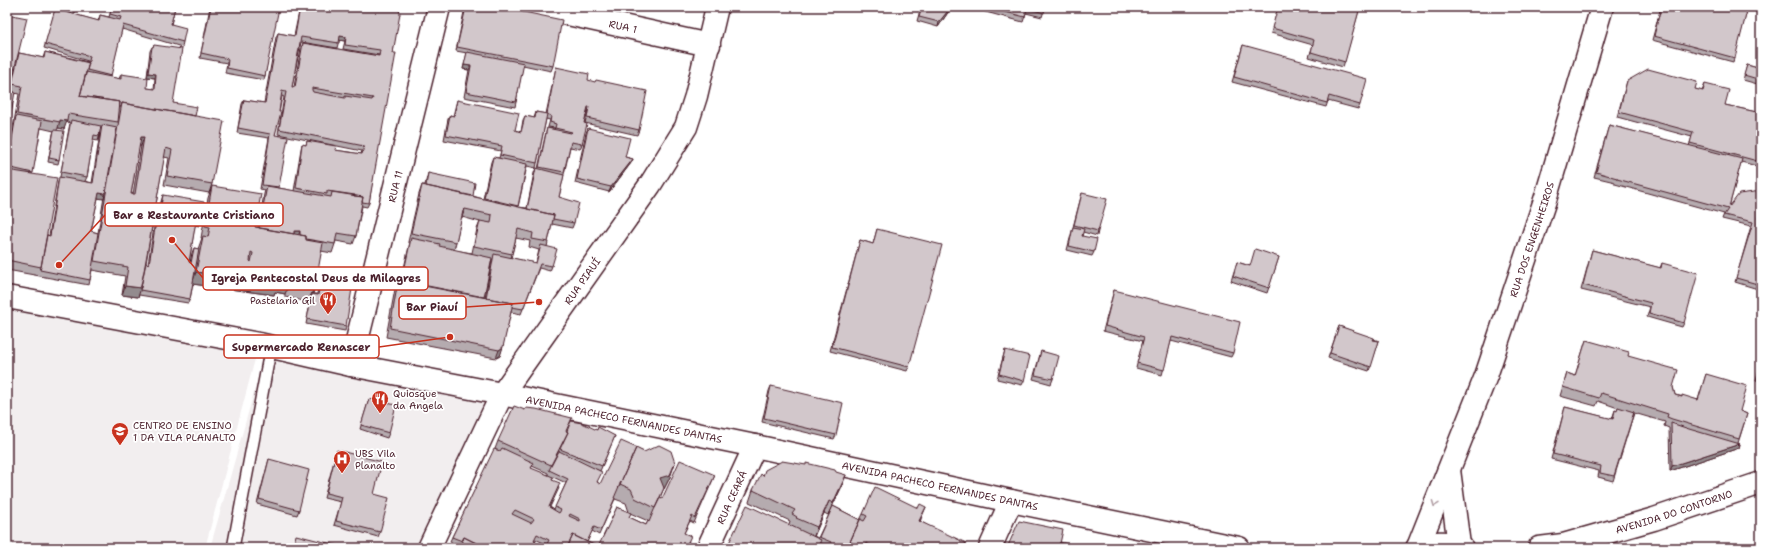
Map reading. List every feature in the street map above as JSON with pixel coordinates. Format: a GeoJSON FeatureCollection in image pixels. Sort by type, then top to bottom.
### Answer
{"type":"FeatureCollection","features":[{"type":"Feature","properties":{"kind":"street","name":"RUA 11"},"geometry":{"type":"LineString","coordinates":[[351,365],[439,7]]}},
{"type":"Feature","properties":{"kind":"street","name":"RUA 1"},"geometry":{"type":"LineString","coordinates":[[536,7],[709,44]]}},
{"type":"Feature","properties":{"kind":"street","name":"RUA PIAUÍ"},"geometry":{"type":"LineString","coordinates":[[429,548],[502,394],[650,185],[686,127],[696,96],[717,7]]}},
{"type":"Feature","properties":{"kind":"street","name":"RUA DOS ENGENHEIROS"},"geometry":{"type":"LineString","coordinates":[[1417,548],[1448,467],[1486,376],[1542,207],[1602,7]]}},
{"type":"Feature","properties":{"kind":"street","name":"AVENIDA PACHECO FERNANDES DANTAS"},"geometry":{"type":"LineString","coordinates":[[7,297],[271,346],[351,365],[502,394],[755,446],[1011,502],[1239,548]]}},
{"type":"Feature","properties":{"kind":"street","name":"RUA CEARÁ"},"geometry":{"type":"LineString","coordinates":[[708,548],[755,446]]}},
{"type":"Feature","properties":{"kind":"street","name":"RUA DOS ENGENHEIROS"},"geometry":{"type":"LineString","coordinates":[[1448,467],[1460,547]]}},
{"type":"Feature","properties":{"kind":"street","name":"AVENIDA DO CONTORNO"},"geometry":{"type":"LineString","coordinates":[[1539,548],[1560,546],[1654,519],[1761,483]]}},
{"type":"Feature","properties":{"kind":"street"},"geometry":{"type":"LineString","coordinates":[[990,548],[1011,502]]}},
{"type":"Feature","properties":{"kind":"street"},"geometry":{"type":"LineString","coordinates":[[1417,548],[1438,542],[1460,547]]}},
{"type":"Feature","properties":{"kind":"lane"},"geometry":{"type":"LineString","coordinates":[[233,548],[271,346]]}},
{"type":"Feature","properties":{"kind":"shaded area","name":"CENTRO DE ENSINO 1 DA VILA PLANALTO"},"geometry":{"type":"Polygon","coordinates":[[[7,298],[259,344],[205,548],[7,548],[7,298]]]}},
{"type":"Feature","properties":{"kind":"shaded area","name":"UBS Vila Planalto"},"geometry":{"type":"Polygon","coordinates":[[[265,353],[490,400],[419,548],[210,548],[265,353]]]}},
{"type":"Feature","properties":{"kind":"building"},"geometry":{"type":"Polygon","coordinates":[[[112,7],[175,7],[171,24],[186,28],[183,42],[123,25],[111,76],[87,70],[90,56],[45,44],[55,9],[99,21],[100,15],[120,20],[121,17],[110,14],[112,7]]]}},
{"type":"Feature","properties":{"kind":"building"},"geometry":{"type":"Polygon","coordinates":[[[211,7],[279,8],[265,76],[227,68],[228,59],[201,53],[211,7]]]}},
{"type":"Feature","properties":{"kind":"building"},"geometry":{"type":"Polygon","coordinates":[[[300,7],[399,7],[400,14],[393,53],[396,53],[369,203],[362,202],[363,197],[354,196],[355,195],[327,191],[327,194],[296,188],[302,144],[306,145],[307,141],[336,146],[335,150],[362,154],[364,146],[279,129],[286,92],[282,91],[279,112],[281,112],[275,135],[288,137],[279,187],[262,185],[270,134],[238,128],[244,100],[265,103],[278,33],[295,36],[300,7]],[[340,36],[339,43],[301,37],[292,87],[295,87],[303,43],[379,56],[380,50],[345,45],[346,37],[340,36]],[[312,88],[313,92],[345,98],[345,96],[372,100],[373,98],[312,88]]]}},
{"type":"Feature","properties":{"kind":"building"},"geometry":{"type":"Polygon","coordinates":[[[466,7],[484,9],[486,7],[500,7],[562,20],[553,66],[457,47],[466,7]]]}},
{"type":"Feature","properties":{"kind":"building"},"geometry":{"type":"Polygon","coordinates":[[[922,7],[951,7],[939,22],[919,17],[922,7]]]}},
{"type":"Feature","properties":{"kind":"building"},"geometry":{"type":"Polygon","coordinates":[[[986,7],[1045,7],[1044,13],[1027,8],[1025,17],[986,7]]]}},
{"type":"Feature","properties":{"kind":"building"},"geometry":{"type":"Polygon","coordinates":[[[1278,7],[1360,7],[1345,62],[1311,52],[1314,40],[1272,28],[1278,7]]]}},
{"type":"Feature","properties":{"kind":"building"},"geometry":{"type":"Polygon","coordinates":[[[1661,7],[1748,7],[1735,58],[1654,36],[1661,7]]]}},
{"type":"Feature","properties":{"kind":"building"},"geometry":{"type":"Polygon","coordinates":[[[7,14],[27,18],[12,79],[7,78],[7,14]]]}},
{"type":"Feature","properties":{"kind":"building"},"geometry":{"type":"Polygon","coordinates":[[[154,45],[182,49],[173,103],[197,107],[195,116],[122,103],[121,107],[119,107],[120,102],[80,96],[86,72],[121,79],[121,74],[148,78],[147,88],[155,89],[156,74],[148,73],[152,47],[154,45]]]}},
{"type":"Feature","properties":{"kind":"building"},"geometry":{"type":"Polygon","coordinates":[[[1243,45],[1367,79],[1360,105],[1329,96],[1327,103],[1234,77],[1243,45]]]}},
{"type":"Feature","properties":{"kind":"building"},"geometry":{"type":"Polygon","coordinates":[[[45,52],[89,63],[80,96],[120,102],[118,122],[68,114],[67,121],[60,120],[60,122],[17,114],[22,86],[12,84],[19,53],[44,58],[45,52]]]}},
{"type":"Feature","properties":{"kind":"building"},"geometry":{"type":"Polygon","coordinates":[[[467,52],[524,63],[516,102],[466,92],[471,66],[464,65],[467,52]]]}},
{"type":"Feature","properties":{"kind":"building"},"geometry":{"type":"Polygon","coordinates":[[[1747,65],[1761,69],[1761,80],[1744,75],[1747,65]]]}},
{"type":"Feature","properties":{"kind":"building"},"geometry":{"type":"Polygon","coordinates":[[[556,67],[589,74],[588,80],[595,82],[596,80],[647,91],[639,130],[587,118],[588,107],[584,123],[587,124],[582,144],[571,142],[564,172],[539,167],[547,128],[572,132],[555,128],[556,124],[550,122],[551,116],[547,114],[556,67]]]}},
{"type":"Feature","properties":{"kind":"building"},"geometry":{"type":"Polygon","coordinates":[[[1648,69],[1697,82],[1695,89],[1703,91],[1705,84],[1729,90],[1725,105],[1761,113],[1761,162],[1690,143],[1693,132],[1619,112],[1627,81],[1648,69]]]}},
{"type":"Feature","properties":{"kind":"building"},"geometry":{"type":"Polygon","coordinates":[[[7,91],[15,92],[9,126],[7,125],[7,91]]]}},
{"type":"Feature","properties":{"kind":"building"},"geometry":{"type":"Polygon","coordinates":[[[457,100],[519,113],[515,130],[521,132],[525,116],[535,118],[536,112],[547,114],[537,163],[500,155],[502,146],[446,135],[450,115],[454,116],[457,100]]]}},
{"type":"Feature","properties":{"kind":"building"},"geometry":{"type":"Polygon","coordinates":[[[122,103],[224,121],[212,184],[167,176],[172,150],[166,148],[141,288],[125,286],[128,267],[94,261],[122,103]],[[141,137],[131,194],[135,194],[144,137],[141,137]]]}},
{"type":"Feature","properties":{"kind":"building"},"geometry":{"type":"Polygon","coordinates":[[[16,116],[42,121],[33,173],[7,167],[16,116]]]}},
{"type":"Feature","properties":{"kind":"building"},"geometry":{"type":"Polygon","coordinates":[[[71,120],[101,126],[99,136],[94,135],[87,177],[61,172],[71,120]]]}},
{"type":"Feature","properties":{"kind":"building"},"geometry":{"type":"Polygon","coordinates":[[[102,125],[117,128],[105,194],[99,193],[91,231],[98,233],[90,280],[40,270],[47,235],[50,236],[59,177],[93,183],[102,125]]]}},
{"type":"Feature","properties":{"kind":"building"},"geometry":{"type":"Polygon","coordinates":[[[1609,125],[1742,159],[1729,207],[1739,194],[1761,191],[1761,208],[1758,223],[1761,224],[1761,285],[1736,278],[1753,222],[1724,215],[1728,209],[1596,172],[1609,125]]]}},
{"type":"Feature","properties":{"kind":"building"},"geometry":{"type":"Polygon","coordinates":[[[588,128],[630,138],[625,157],[633,159],[611,187],[577,179],[588,128]]]}},
{"type":"Feature","properties":{"kind":"building"},"geometry":{"type":"Polygon","coordinates":[[[54,130],[64,131],[59,160],[49,158],[54,130]]]}},
{"type":"Feature","properties":{"kind":"building"},"geometry":{"type":"Polygon","coordinates":[[[493,157],[527,164],[518,206],[484,198],[493,157]]]}},
{"type":"Feature","properties":{"kind":"building"},"geometry":{"type":"Polygon","coordinates":[[[536,168],[564,175],[559,197],[579,203],[574,223],[553,219],[554,215],[527,209],[536,168]]]}},
{"type":"Feature","properties":{"kind":"building"},"geometry":{"type":"Polygon","coordinates":[[[7,170],[57,178],[41,267],[7,260],[7,170]]]}},
{"type":"Feature","properties":{"kind":"building"},"geometry":{"type":"Polygon","coordinates":[[[428,173],[475,183],[473,196],[426,186],[428,173]]]}},
{"type":"Feature","properties":{"kind":"building"},"geometry":{"type":"Polygon","coordinates":[[[422,185],[554,215],[548,242],[532,239],[533,233],[518,229],[512,254],[474,246],[480,221],[491,223],[492,215],[465,209],[463,211],[456,242],[411,233],[422,185]]]}},
{"type":"Feature","properties":{"kind":"building"},"geometry":{"type":"Polygon","coordinates":[[[212,186],[261,194],[255,227],[306,236],[306,240],[323,243],[315,287],[313,290],[289,285],[290,282],[279,280],[278,283],[196,272],[203,236],[208,237],[210,227],[205,226],[212,186]],[[251,252],[251,262],[253,253],[251,252]]]}},
{"type":"Feature","properties":{"kind":"building"},"geometry":{"type":"Polygon","coordinates":[[[267,186],[331,197],[332,192],[363,197],[356,236],[337,233],[335,244],[306,239],[306,236],[300,235],[300,231],[294,231],[294,234],[259,228],[267,186]]]}},
{"type":"Feature","properties":{"kind":"building"},"geometry":{"type":"Polygon","coordinates":[[[1082,193],[1107,199],[1098,231],[1074,225],[1082,193]]]}},
{"type":"Feature","properties":{"kind":"building"},"geometry":{"type":"Polygon","coordinates":[[[163,195],[204,202],[201,222],[196,221],[189,262],[191,263],[194,248],[199,249],[190,299],[140,290],[146,263],[149,264],[159,204],[161,205],[163,195]]]}},
{"type":"Feature","properties":{"kind":"building"},"geometry":{"type":"Polygon","coordinates":[[[1073,227],[1084,229],[1082,236],[1097,239],[1094,252],[1069,246],[1073,227]]]}},
{"type":"Feature","properties":{"kind":"building"},"geometry":{"type":"Polygon","coordinates":[[[877,229],[942,245],[909,367],[832,347],[860,240],[873,244],[877,229]]]}},
{"type":"Feature","properties":{"kind":"building"},"geometry":{"type":"Polygon","coordinates":[[[411,238],[492,258],[484,297],[402,281],[411,238]]]}},
{"type":"Feature","properties":{"kind":"building"},"geometry":{"type":"Polygon","coordinates":[[[541,245],[557,249],[552,266],[540,264],[523,309],[512,307],[513,303],[486,298],[494,254],[536,263],[541,245]]]}},
{"type":"Feature","properties":{"kind":"building"},"geometry":{"type":"Polygon","coordinates":[[[1255,249],[1279,257],[1269,288],[1233,276],[1237,262],[1250,266],[1255,249]]]}},
{"type":"Feature","properties":{"kind":"building"},"geometry":{"type":"Polygon","coordinates":[[[1592,250],[1661,268],[1662,263],[1698,273],[1684,323],[1649,313],[1651,303],[1583,285],[1592,250]]]}},
{"type":"Feature","properties":{"kind":"building"},"geometry":{"type":"Polygon","coordinates":[[[322,271],[354,276],[346,326],[307,319],[312,294],[318,295],[322,271]]]}},
{"type":"Feature","properties":{"kind":"building"},"geometry":{"type":"Polygon","coordinates":[[[398,281],[513,303],[503,347],[499,350],[390,328],[398,281]]]}},
{"type":"Feature","properties":{"kind":"building"},"geometry":{"type":"Polygon","coordinates":[[[1114,290],[1240,322],[1233,353],[1172,337],[1164,370],[1137,363],[1144,337],[1105,326],[1114,290]]]}},
{"type":"Feature","properties":{"kind":"building"},"geometry":{"type":"Polygon","coordinates":[[[1339,326],[1379,341],[1371,367],[1330,353],[1339,326]]]}},
{"type":"Feature","properties":{"kind":"building"},"geometry":{"type":"Polygon","coordinates":[[[1586,340],[1629,352],[1628,356],[1678,370],[1673,387],[1675,395],[1682,397],[1682,395],[1698,400],[1706,374],[1747,386],[1740,411],[1747,414],[1739,439],[1672,419],[1667,417],[1668,414],[1601,393],[1599,398],[1563,387],[1567,373],[1575,376],[1586,340]]]}},
{"type":"Feature","properties":{"kind":"building"},"geometry":{"type":"Polygon","coordinates":[[[1005,350],[1030,356],[1024,381],[999,374],[1005,350]]]}},
{"type":"Feature","properties":{"kind":"building"},"geometry":{"type":"Polygon","coordinates":[[[1041,351],[1059,356],[1053,379],[1035,375],[1041,351]]]}},
{"type":"Feature","properties":{"kind":"building"},"geometry":{"type":"Polygon","coordinates":[[[1761,362],[1761,376],[1758,375],[1761,362]]]}},
{"type":"Feature","properties":{"kind":"building"},"geometry":{"type":"Polygon","coordinates":[[[771,386],[843,403],[836,435],[764,418],[771,386]]]}},
{"type":"Feature","properties":{"kind":"building"},"geometry":{"type":"Polygon","coordinates":[[[369,399],[396,405],[389,433],[361,425],[369,399]]]}},
{"type":"Feature","properties":{"kind":"building"},"geometry":{"type":"Polygon","coordinates":[[[514,406],[525,410],[526,408],[536,409],[572,418],[566,431],[568,432],[551,465],[498,441],[514,406]]]}},
{"type":"Feature","properties":{"kind":"building"},"geometry":{"type":"Polygon","coordinates":[[[1565,407],[1613,419],[1615,410],[1617,411],[1618,407],[1634,412],[1614,476],[1600,473],[1601,466],[1553,454],[1565,407]]]}},
{"type":"Feature","properties":{"kind":"building"},"geometry":{"type":"Polygon","coordinates":[[[571,421],[582,423],[597,430],[598,427],[615,436],[602,466],[560,449],[568,432],[567,431],[571,421]]]}},
{"type":"Feature","properties":{"kind":"building"},"geometry":{"type":"Polygon","coordinates":[[[1671,423],[1689,429],[1740,444],[1672,466],[1671,423]]]}},
{"type":"Feature","properties":{"kind":"building"},"geometry":{"type":"Polygon","coordinates":[[[621,441],[637,448],[601,530],[594,527],[587,542],[573,535],[567,548],[545,548],[549,540],[537,534],[534,540],[536,541],[532,548],[486,548],[464,537],[462,541],[452,537],[494,449],[500,451],[502,448],[534,463],[531,468],[553,477],[552,480],[560,483],[549,507],[559,513],[561,510],[555,507],[568,479],[549,470],[559,451],[602,472],[597,482],[600,484],[621,441]],[[515,510],[512,514],[531,523],[534,519],[515,510]],[[570,514],[569,516],[580,521],[580,519],[570,514]]]}},
{"type":"Feature","properties":{"kind":"building"},"geometry":{"type":"Polygon","coordinates":[[[659,445],[671,451],[675,463],[670,475],[660,478],[664,488],[655,508],[635,498],[631,489],[620,484],[636,448],[644,452],[659,445]]]}},
{"type":"Feature","properties":{"kind":"building"},"geometry":{"type":"Polygon","coordinates":[[[337,450],[382,462],[374,494],[389,498],[380,532],[336,521],[342,497],[326,493],[337,450]]]}},
{"type":"Feature","properties":{"kind":"building"},"geometry":{"type":"Polygon","coordinates":[[[269,459],[309,470],[299,510],[259,499],[269,459]]]}},
{"type":"Feature","properties":{"kind":"building"},"geometry":{"type":"Polygon","coordinates":[[[680,460],[715,475],[695,518],[692,516],[684,533],[691,536],[685,548],[606,548],[599,545],[617,507],[631,513],[629,517],[646,525],[648,521],[649,522],[660,498],[662,499],[680,460]]]}},
{"type":"Feature","properties":{"kind":"building"},"geometry":{"type":"Polygon","coordinates":[[[782,461],[806,465],[806,463],[835,470],[836,472],[846,475],[833,503],[829,501],[817,527],[796,518],[797,517],[792,514],[795,510],[753,490],[761,474],[763,476],[765,470],[782,461]]]}},
{"type":"Feature","properties":{"kind":"building"},"geometry":{"type":"Polygon","coordinates":[[[875,487],[918,508],[920,504],[926,507],[919,521],[966,543],[964,548],[876,548],[866,543],[864,548],[850,542],[860,519],[864,521],[867,516],[863,514],[875,487]]]}},
{"type":"Feature","properties":{"kind":"building"},"geometry":{"type":"Polygon","coordinates":[[[747,505],[821,540],[817,548],[734,548],[728,545],[747,505]]]}},
{"type":"Feature","properties":{"kind":"building"},"geometry":{"type":"Polygon","coordinates":[[[833,506],[860,520],[847,548],[829,548],[831,542],[819,537],[833,506]]]}},
{"type":"Feature","properties":{"kind":"building"},"geometry":{"type":"Polygon","coordinates":[[[1019,521],[1063,530],[1059,548],[1007,548],[1019,521]]]}},
{"type":"Feature","properties":{"kind":"building"},"geometry":{"type":"Polygon","coordinates":[[[296,535],[348,548],[293,548],[296,535]]]}},
{"type":"Feature","properties":{"kind":"building"},"geometry":{"type":"Polygon","coordinates":[[[573,535],[600,548],[567,548],[573,535]]]}},
{"type":"Feature","properties":{"kind":"building"},"geometry":{"type":"Polygon","coordinates":[[[464,537],[486,548],[459,548],[464,537]]]}},
{"type":"Feature","properties":{"kind":"building"},"geometry":{"type":"Polygon","coordinates":[[[1060,542],[1084,548],[1059,548],[1060,542]]]}},
{"type":"Feature","properties":{"kind":"place","name":"Igreja Pentecostal Deus de Milagres"},"geometry":{"type":"Point","coordinates":[172,240]}},
{"type":"Feature","properties":{"kind":"place","name":"Bar e Restaurante Cristiano"},"geometry":{"type":"Point","coordinates":[59,265]}},
{"type":"Feature","properties":{"kind":"place","name":"Bar Piauí"},"geometry":{"type":"Point","coordinates":[539,302]}},
{"type":"Feature","properties":{"kind":"place","name":"Pastelaria Gil"},"geometry":{"type":"Point","coordinates":[328,315]}},
{"type":"Feature","properties":{"kind":"place","name":"Supermercado Renascer"},"geometry":{"type":"Point","coordinates":[450,337]}},
{"type":"Feature","properties":{"kind":"place","name":"Quiosque da Angela"},"geometry":{"type":"Point","coordinates":[380,414]}},
{"type":"Feature","properties":{"kind":"place","name":"CENTRO DE ENSINO 1 DA VILA PLANALTO"},"geometry":{"type":"Point","coordinates":[120,446]}},
{"type":"Feature","properties":{"kind":"place","name":"UBS Vila Planalto"},"geometry":{"type":"Point","coordinates":[342,474]}}]}
